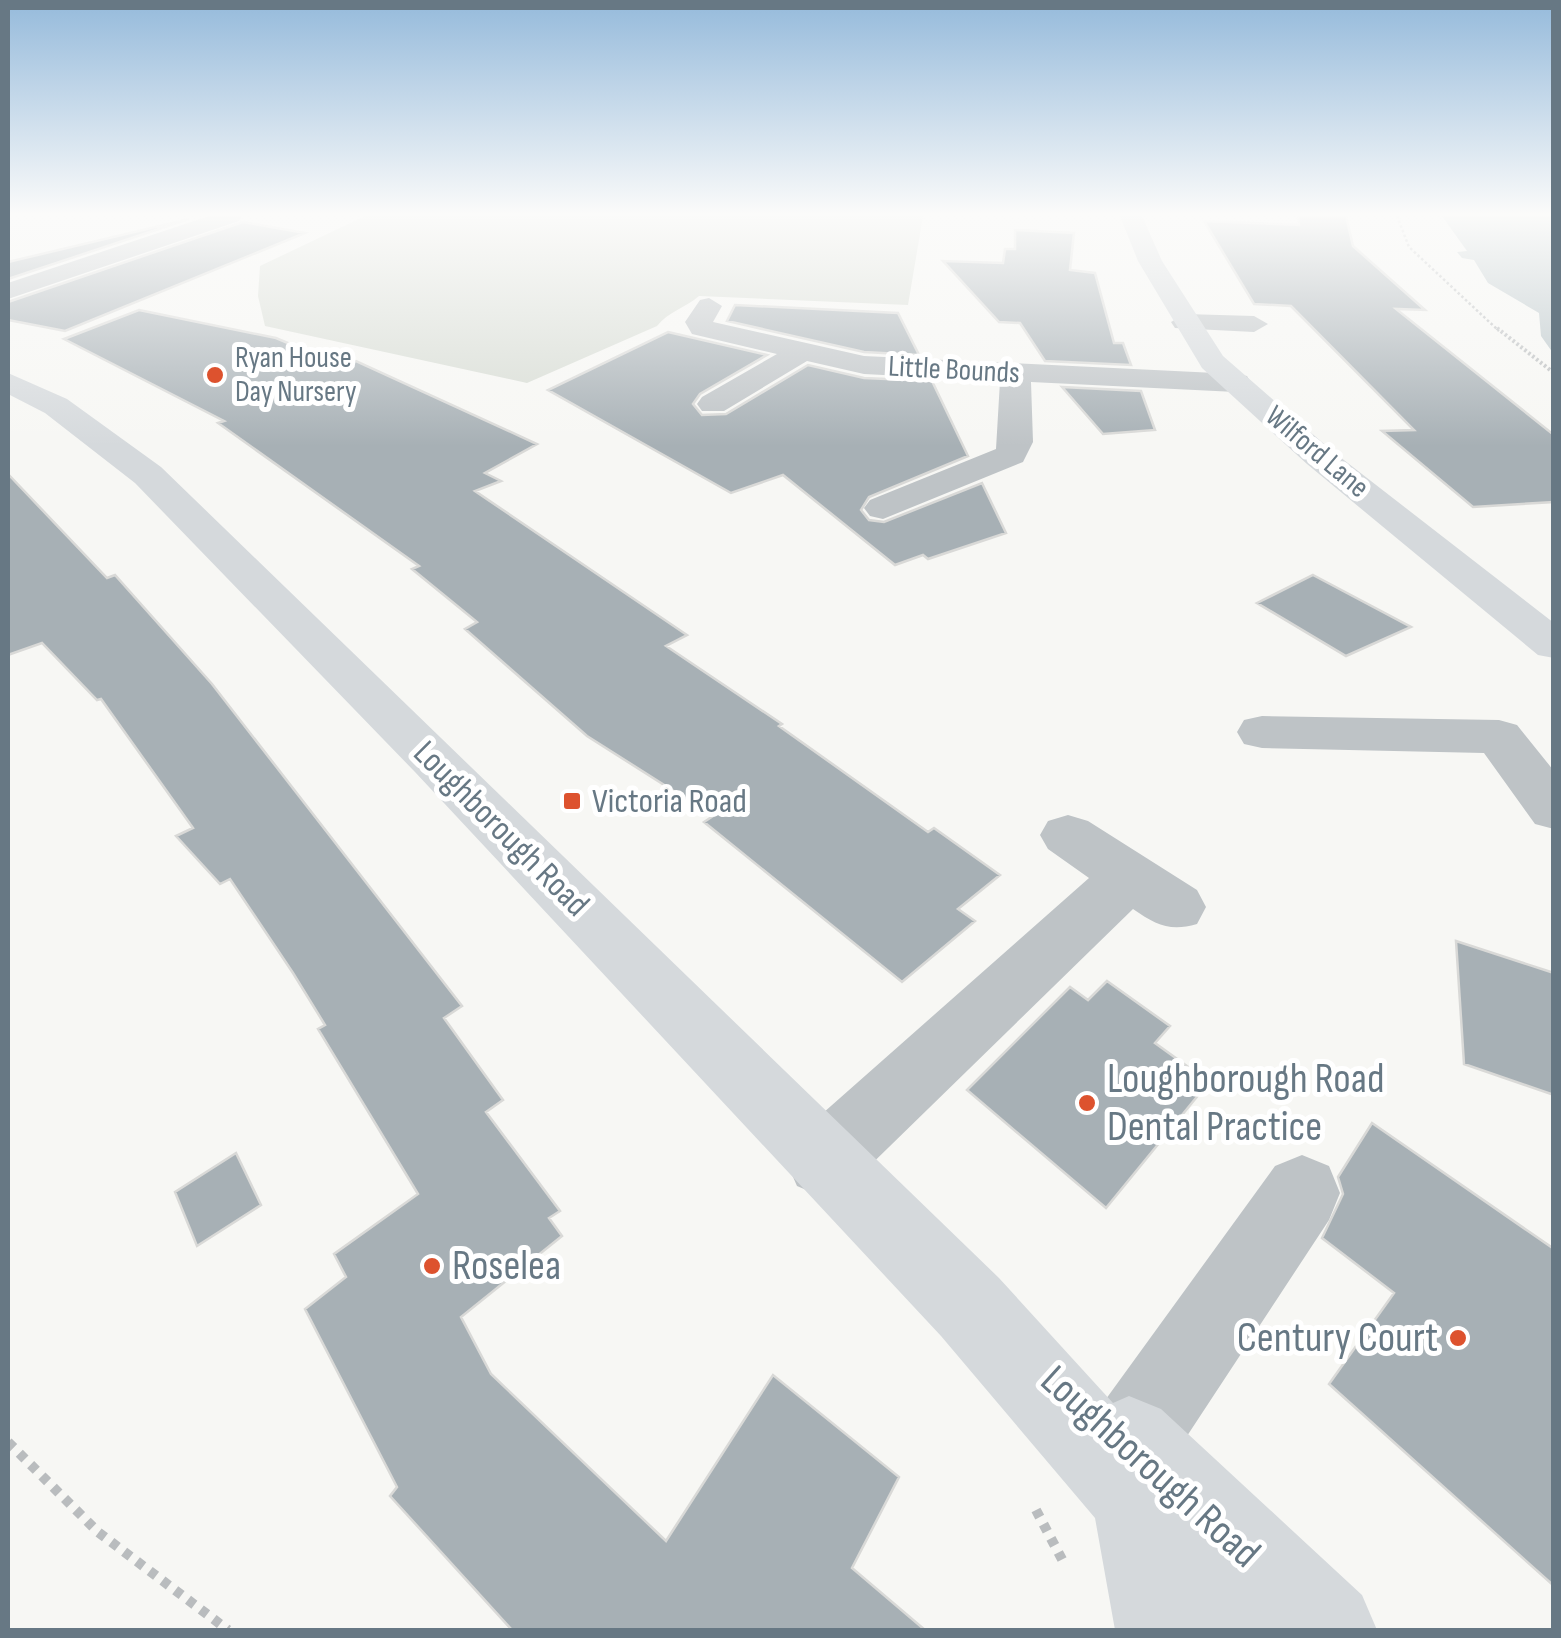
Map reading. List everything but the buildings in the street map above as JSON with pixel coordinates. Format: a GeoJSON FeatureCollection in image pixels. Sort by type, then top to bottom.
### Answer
{"type":"FeatureCollection","features":[{"type":"Feature","properties":{"kind":"main road","name":"Wilford Lane"},"geometry":{"type":"LineString","coordinates":[[1168,292],[1212,362],[1319,457],[1554,645]]}},
{"type":"Feature","properties":{"kind":"main road","name":"Loughborough Road"},"geometry":{"type":"LineString","coordinates":[[8,382],[94,431],[184,509],[1133,1470],[1328,1630]]}},
{"type":"Feature","properties":{"kind":"main road","name":"Loughborough Road"},"geometry":{"type":"LineString","coordinates":[[1133,1470],[1165,1630]]}},
{"type":"Feature","properties":{"kind":"main road","name":"Loughborough Road"},"geometry":{"type":"LineString","coordinates":[[1133,1470],[1244,1630]]}},
{"type":"Feature","properties":{"kind":"street","name":"Little Bounds"},"geometry":{"type":"LineString","coordinates":[[709,306],[699,322],[702,328],[864,366],[1236,382]]}},
{"type":"Feature","properties":{"kind":"street"},"geometry":{"type":"LineString","coordinates":[[1185,322],[1254,324]]}},
{"type":"Feature","properties":{"kind":"street"},"geometry":{"type":"LineString","coordinates":[[713,404],[801,352]]}},
{"type":"Feature","properties":{"kind":"street"},"geometry":{"type":"LineString","coordinates":[[883,508],[1011,455],[1016,442],[1014,372]]}},
{"type":"Feature","properties":{"kind":"street"},"geometry":{"type":"LineString","coordinates":[[1262,732],[1499,737],[1554,810]]}},
{"type":"Feature","properties":{"kind":"street"},"geometry":{"type":"LineString","coordinates":[[823,1160],[1153,892],[1068,835]]}},
{"type":"Feature","properties":{"kind":"street"},"geometry":{"type":"LineString","coordinates":[[1133,1470],[1302,1192]]}},
{"type":"Feature","properties":{"kind":"path"},"geometry":{"type":"LineString","coordinates":[[1458,292],[1504,336],[1554,373]]}},
{"type":"Feature","properties":{"kind":"path"},"geometry":{"type":"LineString","coordinates":[[8,1442],[98,1532],[228,1630]]}},
{"type":"Feature","properties":{"kind":"shaded area"},"geometry":{"type":"Polygon","coordinates":[[[258,292],[910,292],[908,305],[699,296],[657,326],[527,383],[265,326],[258,292]]]}},
{"type":"Feature","properties":{"kind":"shaded area"},"geometry":{"type":"Polygon","coordinates":[[[1504,292],[1553,292],[1553,353],[1541,336],[1539,313],[1504,292]]]}},
{"type":"Feature","properties":{"kind":"place","name":"Ryan House Day Nursery"},"geometry":{"type":"Point","coordinates":[215,375]}},
{"type":"Feature","properties":{"kind":"place","name":"Victoria Road"},"geometry":{"type":"Point","coordinates":[572,801]}},
{"type":"Feature","properties":{"kind":"place","name":"Loughborough Road Dental Practice"},"geometry":{"type":"Point","coordinates":[1087,1103]}},
{"type":"Feature","properties":{"kind":"place","name":"Roselea"},"geometry":{"type":"Point","coordinates":[432,1266]}},
{"type":"Feature","properties":{"kind":"place","name":"Century Court"},"geometry":{"type":"Point","coordinates":[1458,1338]}}]}
